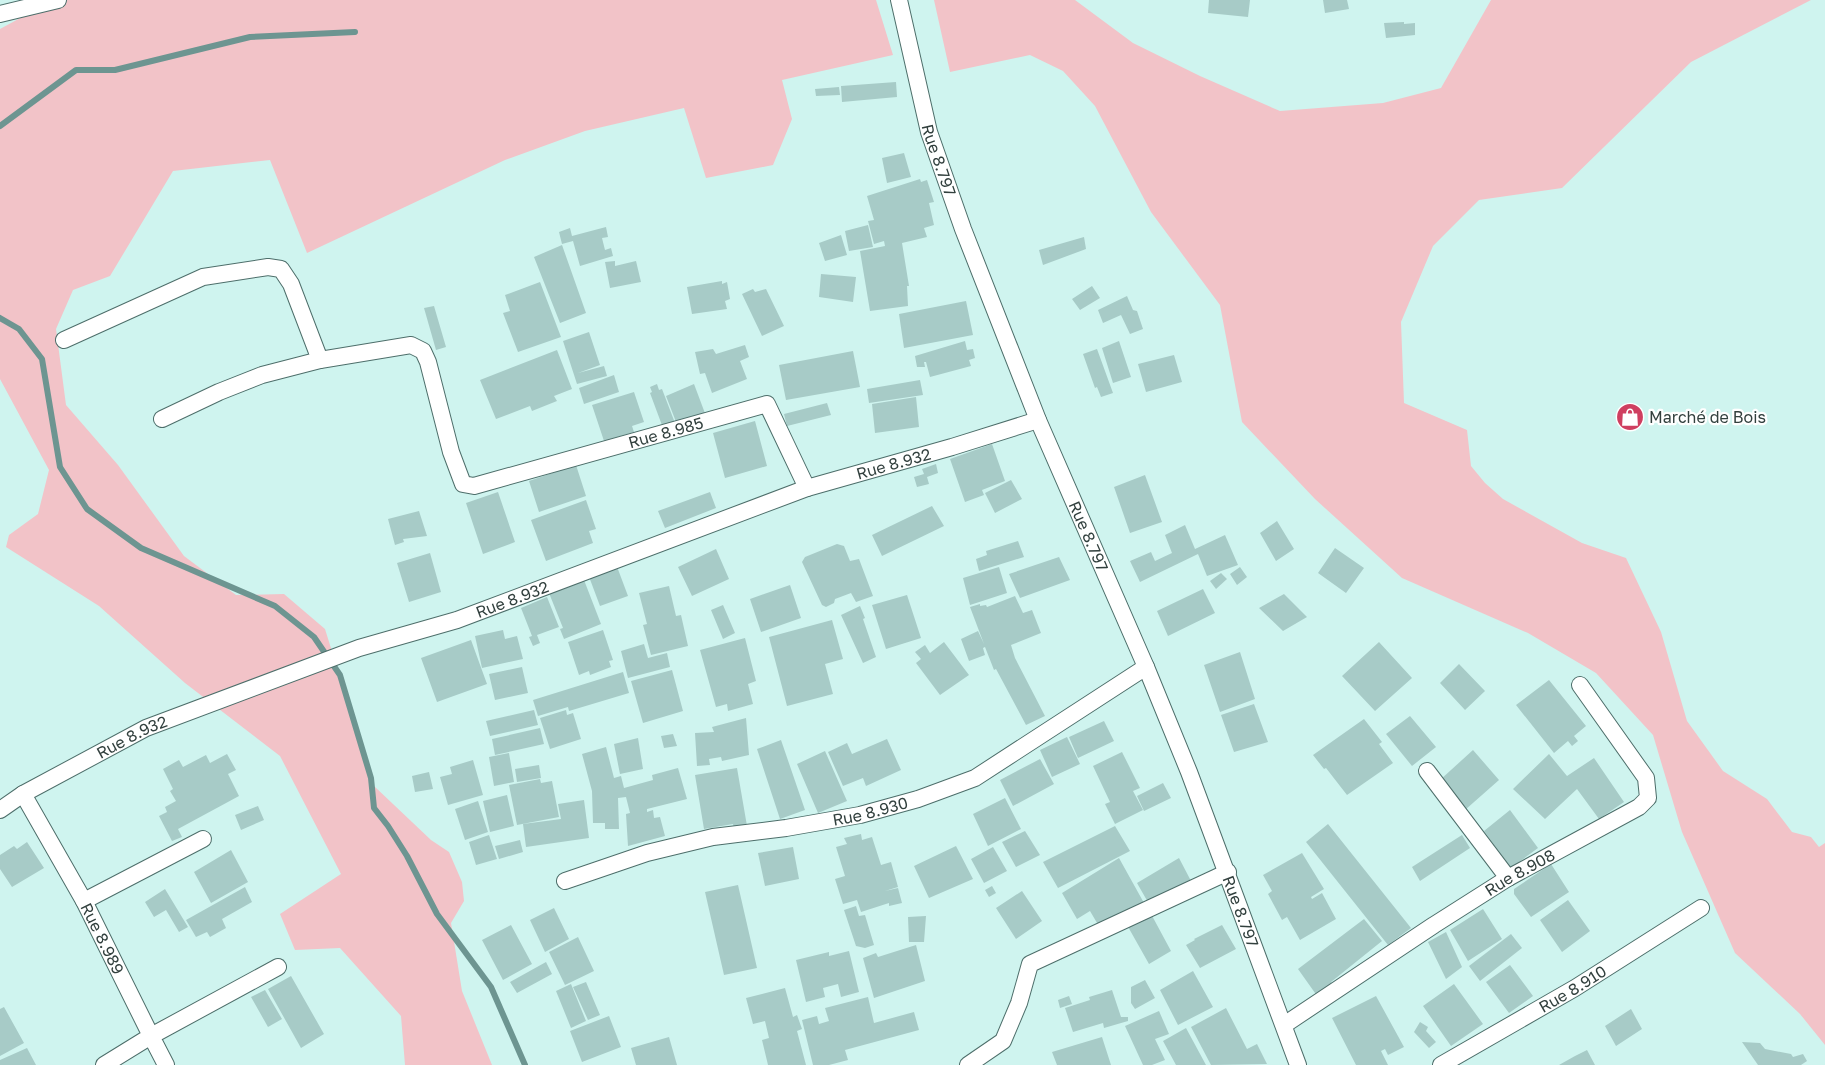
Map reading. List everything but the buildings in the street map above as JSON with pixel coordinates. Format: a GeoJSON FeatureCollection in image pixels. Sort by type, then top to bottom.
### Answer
{"type":"FeatureCollection","features":[{"type":"Feature","properties":{"kind":"street"},"geometry":{"type":"LineString","coordinates":[[0,14],[58,0]]}},
{"type":"Feature","properties":{"kind":"street","name":"Rue 8.797"},"geometry":{"type":"LineString","coordinates":[[898,0],[929,132],[964,229],[1038,420],[1146,667],[1228,872],[1259,964],[1298,1065]]}},
{"type":"Feature","properties":{"kind":"street"},"geometry":{"type":"LineString","coordinates":[[64,340],[203,277],[268,267],[281,269],[291,284],[320,360],[262,375],[219,392],[162,419]]}},
{"type":"Feature","properties":{"kind":"street","name":"Rue 8.985"},"geometry":{"type":"LineString","coordinates":[[320,360],[410,345],[423,351],[428,362],[463,484],[474,486],[767,404],[807,488]]}},
{"type":"Feature","properties":{"kind":"street","name":"Rue 8.932"},"geometry":{"type":"LineString","coordinates":[[0,810],[23,794],[146,728],[360,648],[457,620],[807,488],[952,447],[1038,420]]}},
{"type":"Feature","properties":{"kind":"street","name":"Rue 8.930"},"geometry":{"type":"LineString","coordinates":[[565,881],[647,852],[713,837],[786,828],[860,815],[918,800],[975,778],[1146,667]]}},
{"type":"Feature","properties":{"kind":"street","name":"Rue 8.908"},"geometry":{"type":"LineString","coordinates":[[1284,1025],[1508,878],[1639,807],[1648,798],[1646,778],[1580,685]]}},
{"type":"Feature","properties":{"kind":"street"},"geometry":{"type":"LineString","coordinates":[[1427,771],[1508,878]]}},
{"type":"Feature","properties":{"kind":"street","name":"Rue 8.989"},"geometry":{"type":"LineString","coordinates":[[23,794],[84,901],[166,1065]]}},
{"type":"Feature","properties":{"kind":"street"},"geometry":{"type":"LineString","coordinates":[[84,901],[203,840]]}},
{"type":"Feature","properties":{"kind":"street"},"geometry":{"type":"LineString","coordinates":[[968,1065],[1003,1041],[1030,964],[1228,872]]}},
{"type":"Feature","properties":{"kind":"street","name":"Rue 8.910"},"geometry":{"type":"LineString","coordinates":[[1441,1065],[1575,988],[1701,908]]}},
{"type":"Feature","properties":{"kind":"street"},"geometry":{"type":"LineString","coordinates":[[104,1065],[151,1036],[278,967]]}},
{"type":"Feature","properties":{"kind":"shaded area"},"geometry":{"type":"Polygon","coordinates":[[[68,0],[876,0],[893,55],[782,80],[792,119],[773,165],[706,178],[684,108],[585,131],[505,160],[307,253],[270,160],[173,171],[110,276],[73,290],[56,329],[66,405],[118,465],[184,556],[236,595],[284,594],[325,629],[374,786],[431,840],[449,852],[462,882],[464,901],[451,923],[462,991],[492,1065],[405,1065],[401,1016],[340,948],[295,950],[280,914],[341,874],[280,756],[185,683],[99,606],[6,547],[9,535],[38,514],[49,470],[0,379],[0,29],[46,4],[68,0]]]}},
{"type":"Feature","properties":{"kind":"shaded area"},"geometry":{"type":"Polygon","coordinates":[[[934,0],[1075,0],[1133,43],[1200,76],[1280,111],[1383,103],[1441,88],[1491,0],[1811,0],[1691,62],[1562,188],[1479,200],[1433,246],[1401,322],[1404,403],[1467,430],[1471,466],[1485,483],[1503,499],[1582,543],[1626,558],[1661,632],[1687,721],[1723,771],[1767,799],[1792,832],[1811,837],[1819,847],[1825,843],[1825,1045],[1800,1014],[1735,953],[1682,832],[1653,735],[1596,673],[1528,633],[1402,578],[1315,499],[1242,422],[1220,305],[1151,212],[1095,106],[1063,71],[1030,55],[950,72],[934,0]]]}},
{"type":"Feature","properties":{"kind":"waterway"},"geometry":{"type":"LineString","coordinates":[[0,126],[76,70],[115,70],[250,37],[355,32]]}},
{"type":"Feature","properties":{"kind":"waterway"},"geometry":{"type":"LineString","coordinates":[[0,318],[19,329],[42,359],[60,467],[87,509],[141,548],[275,606],[314,637],[340,675],[371,778],[374,808],[407,856],[437,914],[491,987],[525,1065]]}},
{"type":"Feature","properties":{"kind":"place","name":"Marché de Bois"},"geometry":{"type":"Point","coordinates":[1630,417]}}]}
